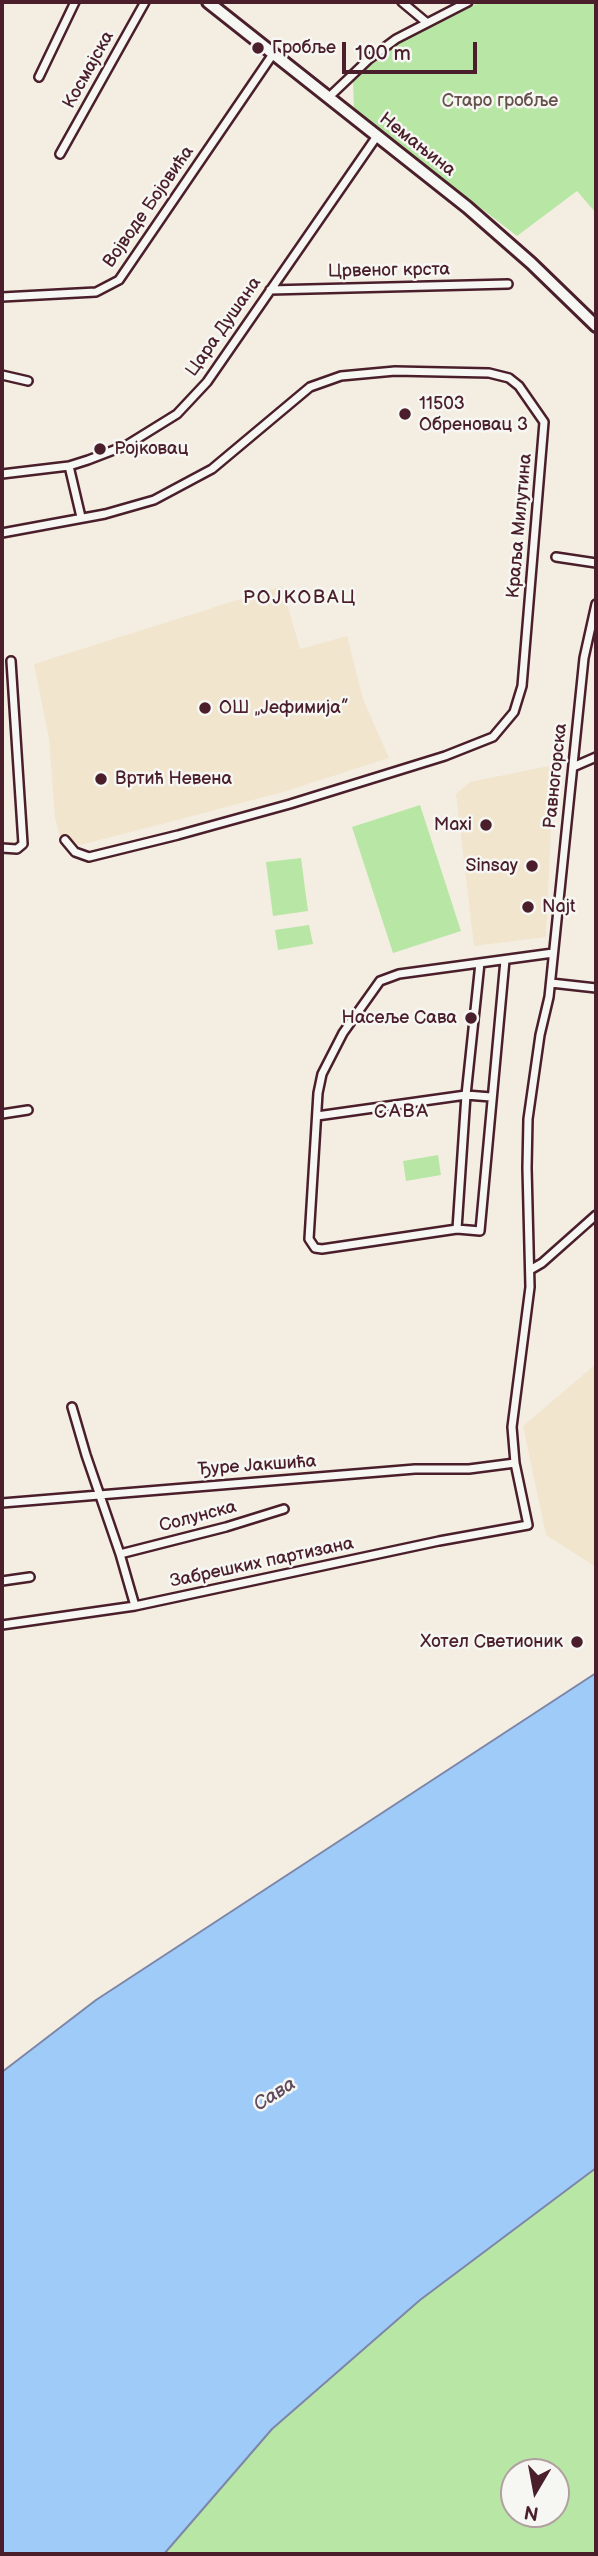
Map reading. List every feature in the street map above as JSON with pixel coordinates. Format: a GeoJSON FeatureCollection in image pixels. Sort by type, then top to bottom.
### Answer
{"type":"FeatureCollection","features":[{"type":"Feature","properties":{"kind":"street"},"geometry":{"type":"LineString","coordinates":[[39,77],[75,2]]}},
{"type":"Feature","properties":{"kind":"street","name":"Космајска"},"geometry":{"type":"LineString","coordinates":[[60,154],[145,2]]}},
{"type":"Feature","properties":{"kind":"street","name":"Немањина"},"geometry":{"type":"LineString","coordinates":[[208,2],[488,225],[596,326]]}},
{"type":"Feature","properties":{"kind":"street"},"geometry":{"type":"LineString","coordinates":[[402,2],[426,22]]}},
{"type":"Feature","properties":{"kind":"street"},"geometry":{"type":"LineString","coordinates":[[329,97],[396,38],[468,2]]}},
{"type":"Feature","properties":{"kind":"street","name":"Војводе Бојовића"},"geometry":{"type":"LineString","coordinates":[[2,297],[96,292],[119,280],[273,54]]}},
{"type":"Feature","properties":{"kind":"street","name":"Цара Душана"},"geometry":{"type":"LineString","coordinates":[[2,474],[69,466],[127,445],[177,414],[208,382],[377,135]]}},
{"type":"Feature","properties":{"kind":"street","name":"Црвеног крста"},"geometry":{"type":"LineString","coordinates":[[270,290],[508,284]]}},
{"type":"Feature","properties":{"kind":"street","name":"Краља Милутина"},"geometry":{"type":"LineString","coordinates":[[2,533],[125,509],[154,500],[198,479],[223,461],[300,394],[320,382],[341,376],[395,371],[489,373],[509,378],[519,386],[544,422],[522,686],[514,712],[493,737],[445,756],[290,804],[153,842],[89,857],[75,852],[65,840]]}},
{"type":"Feature","properties":{"kind":"street"},"geometry":{"type":"LineString","coordinates":[[2,375],[28,380]]}},
{"type":"Feature","properties":{"kind":"street"},"geometry":{"type":"LineString","coordinates":[[69,466],[81,517]]}},
{"type":"Feature","properties":{"kind":"street"},"geometry":{"type":"LineString","coordinates":[[556,556],[596,563]]}},
{"type":"Feature","properties":{"kind":"street","name":"Равногорска"},"geometry":{"type":"LineString","coordinates":[[527,1526],[515,1462],[512,1427],[529,1304],[528,1119],[551,983],[585,653],[596,604]]}},
{"type":"Feature","properties":{"kind":"street"},"geometry":{"type":"LineString","coordinates":[[585,653],[596,654]]}},
{"type":"Feature","properties":{"kind":"street"},"geometry":{"type":"LineString","coordinates":[[2,848],[17,849],[23,844],[11,661]]}},
{"type":"Feature","properties":{"kind":"street"},"geometry":{"type":"LineString","coordinates":[[573,767],[596,757]]}},
{"type":"Feature","properties":{"kind":"street"},"geometry":{"type":"LineString","coordinates":[[505,960],[480,1231],[457,1229],[315,1248],[309,1239],[318,1093],[325,1066],[343,1033],[380,981],[391,976],[553,953]]}},
{"type":"Feature","properties":{"kind":"street"},"geometry":{"type":"LineString","coordinates":[[457,1229],[466,1095],[480,963]]}},
{"type":"Feature","properties":{"kind":"street"},"geometry":{"type":"LineString","coordinates":[[551,983],[596,988]]}},
{"type":"Feature","properties":{"kind":"street"},"geometry":{"type":"LineString","coordinates":[[317,1116],[466,1095],[491,1097]]}},
{"type":"Feature","properties":{"kind":"street"},"geometry":{"type":"LineString","coordinates":[[2,1114],[28,1110]]}},
{"type":"Feature","properties":{"kind":"street"},"geometry":{"type":"LineString","coordinates":[[530,1270],[542,1263],[596,1215]]}},
{"type":"Feature","properties":{"kind":"street"},"geometry":{"type":"LineString","coordinates":[[72,1407],[121,1553],[135,1606]]}},
{"type":"Feature","properties":{"kind":"street","name":"Ђуре Јакшића"},"geometry":{"type":"LineString","coordinates":[[2,1503],[415,1469],[469,1469],[515,1462]]}},
{"type":"Feature","properties":{"kind":"street","name":"Солунска"},"geometry":{"type":"LineString","coordinates":[[121,1553],[226,1527],[284,1509]]}},
{"type":"Feature","properties":{"kind":"street","name":"Забрешких партизана"},"geometry":{"type":"LineString","coordinates":[[2,1625],[135,1606],[439,1541],[527,1526]]}},
{"type":"Feature","properties":{"kind":"street"},"geometry":{"type":"LineString","coordinates":[[2,1581],[30,1577]]}},
{"type":"Feature","properties":{"kind":"shaded area","name":"ОШ „Јефимија”"},"geometry":{"type":"Polygon","coordinates":[[[282,586],[300,649],[347,636],[363,699],[389,758],[283,792],[76,846],[70,839],[61,841],[55,818],[49,739],[34,664],[282,586]]]}},
{"type":"Feature","properties":{"kind":"shaded area"},"geometry":{"type":"Polygon","coordinates":[[[554,765],[546,937],[474,946],[456,794],[470,782],[554,765]]]}},
{"type":"Feature","properties":{"kind":"shaded area"},"geometry":{"type":"Polygon","coordinates":[[[596,1364],[596,1567],[546,1535],[523,1426],[596,1364]]]}},
{"type":"Feature","properties":{"kind":"green space","name":"Старо гробље"},"geometry":{"type":"Polygon","coordinates":[[[480,2],[596,2],[596,213],[577,191],[517,236],[354,110],[353,81],[391,47],[480,2]]]}},
{"type":"Feature","properties":{"kind":"green space"},"geometry":{"type":"Polygon","coordinates":[[[420,805],[461,931],[393,953],[352,827],[420,805]]]}},
{"type":"Feature","properties":{"kind":"green space"},"geometry":{"type":"Polygon","coordinates":[[[301,858],[308,911],[273,916],[266,862],[301,858]]]}},
{"type":"Feature","properties":{"kind":"green space"},"geometry":{"type":"Polygon","coordinates":[[[309,925],[313,944],[278,950],[275,930],[309,925]]]}},
{"type":"Feature","properties":{"kind":"green space"},"geometry":{"type":"Polygon","coordinates":[[[438,1155],[441,1175],[406,1181],[403,1161],[438,1155]]]}},
{"type":"Feature","properties":{"kind":"green space"},"geometry":{"type":"Polygon","coordinates":[[[596,2168],[596,2554],[164,2554],[272,2429],[420,2300],[596,2168]]]}},
{"type":"Feature","properties":{"kind":"water","name":"Сава"},"geometry":{"type":"Polygon","coordinates":[[[596,1673],[596,2168],[420,2300],[272,2429],[164,2554],[2,2554],[2,2072],[96,2000],[596,1673]]]}},
{"type":"Feature","properties":{"kind":"place","name":"Гробље"},"geometry":{"type":"Point","coordinates":[258,48]}},
{"type":"Feature","properties":{"kind":"place","name":"11503 Обреновац 3"},"geometry":{"type":"Point","coordinates":[405,414]}},
{"type":"Feature","properties":{"kind":"place","name":"Ројковац"},"geometry":{"type":"Point","coordinates":[100,449]}},
{"type":"Feature","properties":{"kind":"place","name":"ОШ „Јефимија”"},"geometry":{"type":"Point","coordinates":[205,708]}},
{"type":"Feature","properties":{"kind":"place","name":"Вртић Невена"},"geometry":{"type":"Point","coordinates":[101,779]}},
{"type":"Feature","properties":{"kind":"place","name":"Maxi"},"geometry":{"type":"Point","coordinates":[486,825]}},
{"type":"Feature","properties":{"kind":"place","name":"Sinsay"},"geometry":{"type":"Point","coordinates":[532,866]}},
{"type":"Feature","properties":{"kind":"place","name":"Najt"},"geometry":{"type":"Point","coordinates":[528,907]}},
{"type":"Feature","properties":{"kind":"place","name":"Насеље Сава"},"geometry":{"type":"Point","coordinates":[471,1018]}},
{"type":"Feature","properties":{"kind":"place","name":"Хотел Светионик"},"geometry":{"type":"Point","coordinates":[577,1642]}},
{"type":"Feature","properties":{"kind":"district","name":"РОЈКОВАЦ"},"geometry":{"type":"Point","coordinates":[300,598]}},
{"type":"Feature","properties":{"kind":"district","name":"САВА"},"geometry":{"type":"Point","coordinates":[402,1112]}}]}
